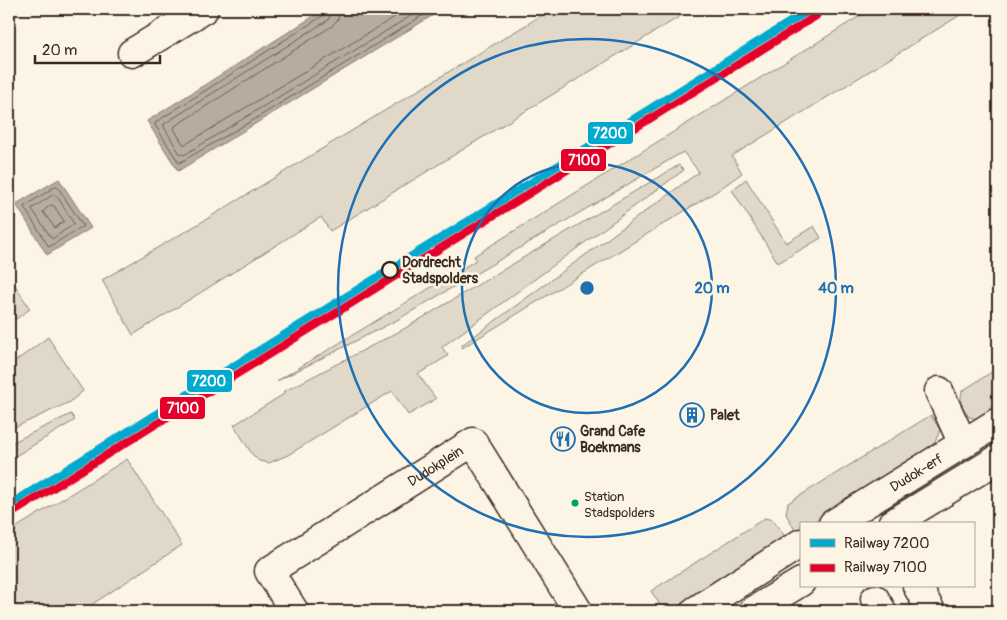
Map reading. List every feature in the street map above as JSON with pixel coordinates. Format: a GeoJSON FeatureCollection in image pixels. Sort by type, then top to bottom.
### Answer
{"type":"FeatureCollection","features":[{"type":"Feature","properties":{"kind":"street"},"geometry":{"type":"LineString","coordinates":[[132,53],[204,9]]}},
{"type":"Feature","properties":{"kind":"street"},"geometry":{"type":"LineString","coordinates":[[938,391],[963,444]]}},
{"type":"Feature","properties":{"kind":"street","name":"Dudok-erf"},"geometry":{"type":"LineString","coordinates":[[840,522],[870,514],[963,444],[998,422]]}},
{"type":"Feature","properties":{"kind":"street","name":"Dudokplein"},"geometry":{"type":"LineString","coordinates":[[294,611],[269,571],[473,442],[578,611]]}},
{"type":"Feature","properties":{"kind":"street"},"geometry":{"type":"LineString","coordinates":[[895,522],[998,459]]}},
{"type":"Feature","properties":{"kind":"street"},"geometry":{"type":"LineString","coordinates":[[695,611],[800,544]]}},
{"type":"Feature","properties":{"kind":"street"},"geometry":{"type":"LineString","coordinates":[[753,611],[800,583]]}},
{"type":"Feature","properties":{"kind":"street"},"geometry":{"type":"LineString","coordinates":[[918,588],[931,611]]}},
{"type":"Feature","properties":{"kind":"shaded area"},"geometry":{"type":"Polygon","coordinates":[[[552,9],[692,9],[330,231],[321,217],[133,335],[102,280],[200,223],[552,9]]]}},
{"type":"Feature","properties":{"kind":"shaded area"},"geometry":{"type":"Polygon","coordinates":[[[871,9],[970,9],[732,156],[742,173],[717,191],[462,348],[462,345],[699,172],[683,152],[397,320],[277,381],[476,260],[474,256],[871,9]]]}},
{"type":"Feature","properties":{"kind":"shaded area"},"geometry":{"type":"Polygon","coordinates":[[[679,165],[684,170],[442,347],[448,356],[418,374],[436,399],[408,415],[392,391],[288,455],[269,463],[259,461],[252,454],[234,425],[284,394],[283,392],[402,330],[679,165]]]}},
{"type":"Feature","properties":{"kind":"shaded area"},"geometry":{"type":"Polygon","coordinates":[[[746,179],[786,243],[814,226],[821,238],[778,263],[732,190],[746,179]]]}},
{"type":"Feature","properties":{"kind":"shaded area"},"geometry":{"type":"Polygon","coordinates":[[[9,278],[30,309],[9,324],[9,278]]]}},
{"type":"Feature","properties":{"kind":"shaded area"},"geometry":{"type":"Polygon","coordinates":[[[48,337],[83,391],[70,402],[9,430],[9,366],[48,337]]]}},
{"type":"Feature","properties":{"kind":"shaded area"},"geometry":{"type":"Polygon","coordinates":[[[998,368],[998,409],[978,419],[969,417],[960,403],[962,391],[998,368]]]}},
{"type":"Feature","properties":{"kind":"shaded area"},"geometry":{"type":"Polygon","coordinates":[[[71,414],[75,420],[9,460],[9,444],[71,414]]]}},
{"type":"Feature","properties":{"kind":"shaded area"},"geometry":{"type":"Polygon","coordinates":[[[931,415],[940,430],[933,447],[813,522],[800,522],[800,530],[796,532],[786,514],[788,503],[931,415]]]}},
{"type":"Feature","properties":{"kind":"shaded area"},"geometry":{"type":"Polygon","coordinates":[[[127,459],[182,545],[82,611],[9,611],[9,532],[127,459]]]}},
{"type":"Feature","properties":{"kind":"shaded area"},"geometry":{"type":"Polygon","coordinates":[[[765,518],[773,520],[786,538],[671,611],[664,611],[651,591],[765,518]]]}},
{"type":"Feature","properties":{"kind":"water"},"geometry":{"type":"Polygon","coordinates":[[[325,9],[443,9],[178,171],[147,121],[325,9]]]}},
{"type":"Feature","properties":{"kind":"water"},"geometry":{"type":"Polygon","coordinates":[[[59,179],[91,228],[47,255],[16,204],[59,179]]]}},
{"type":"Feature","properties":{"kind":"rail line","name":"7200"},"geometry":{"type":"LineString","coordinates":[[9,505],[811,9]]}},
{"type":"Feature","properties":{"kind":"rail line","name":"7100"},"geometry":{"type":"LineString","coordinates":[[14,512],[816,16]]}},
{"type":"Feature","properties":{"kind":"place","name":"Dordrecht Stadspolders"},"geometry":{"type":"Point","coordinates":[390,270]}},
{"type":"Feature","properties":{"kind":"place","name":"Palet"},"geometry":{"type":"Point","coordinates":[692,415]}},
{"type":"Feature","properties":{"kind":"place","name":"Grand Cafe Boekmans"},"geometry":{"type":"Point","coordinates":[563,439]}},
{"type":"Feature","properties":{"kind":"place","name":"Station Stadspolders"},"geometry":{"type":"Point","coordinates":[575,503]}}]}
